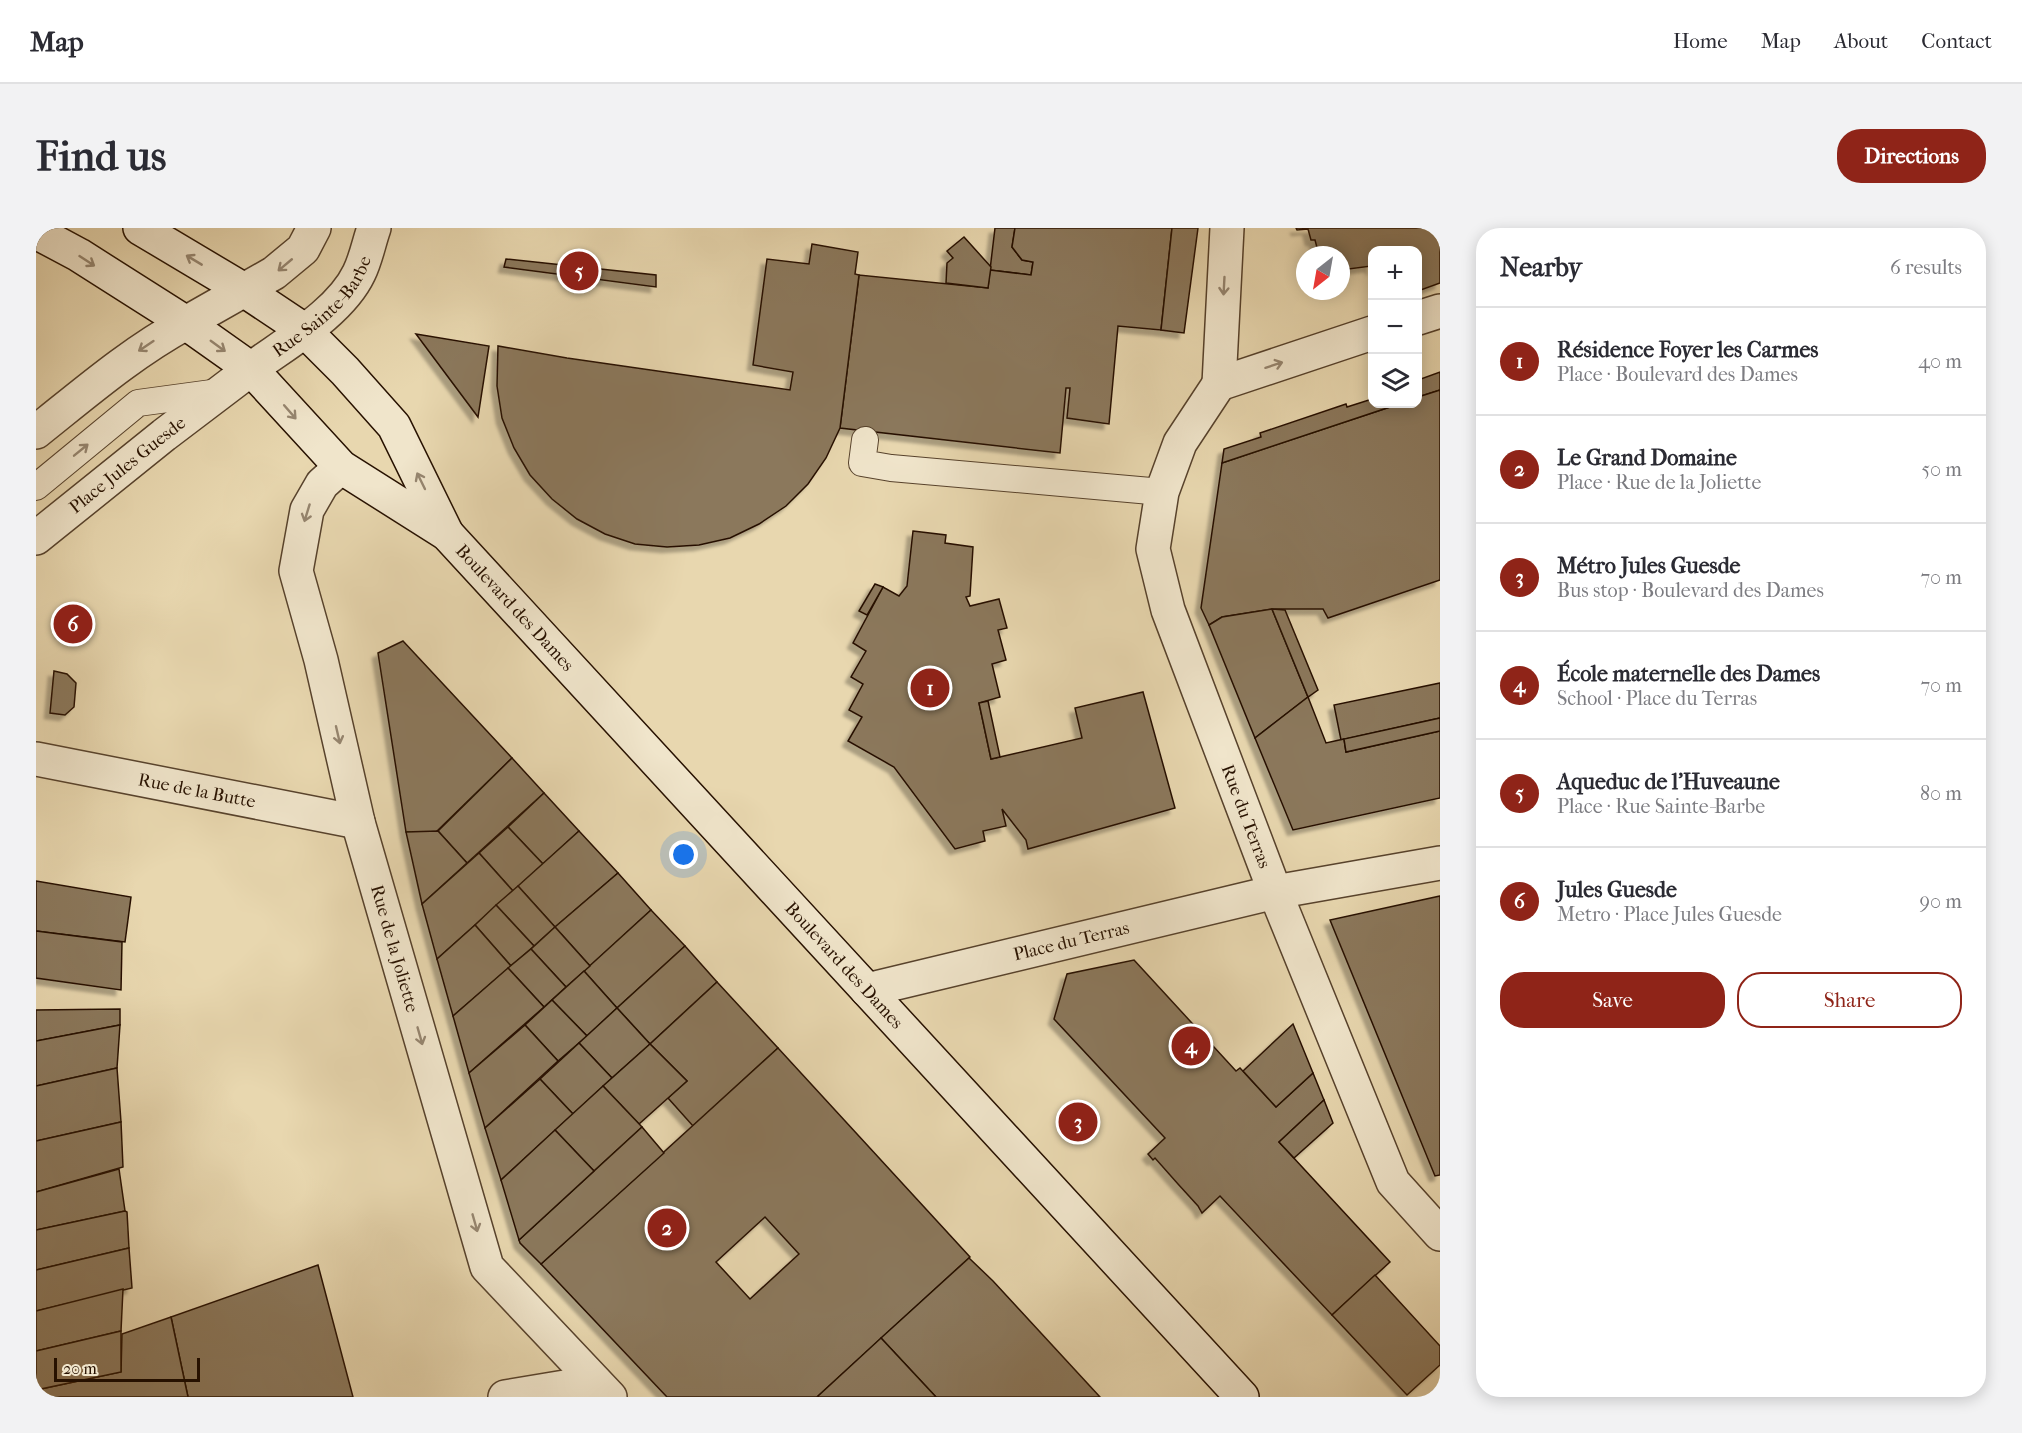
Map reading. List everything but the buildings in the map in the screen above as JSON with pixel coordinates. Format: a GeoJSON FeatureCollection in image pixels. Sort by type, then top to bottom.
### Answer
{"type":"FeatureCollection","features":[{"type":"Feature","properties":{"kind":"street"},"geometry":{"type":"LineString","coordinates":[[140,228],[244,290],[304,330]]}},
{"type":"Feature","properties":{"kind":"street"},"geometry":{"type":"LineString","coordinates":[[36,432],[151,342],[274,273],[303,249],[314,228]]}},
{"type":"Feature","properties":{"kind":"street","name":"Rue Sainte-Barbe"},"geometry":{"type":"LineString","coordinates":[[251,369],[322,316],[345,293],[359,273],[374,228]]}},
{"type":"Feature","properties":{"kind":"street"},"geometry":{"type":"LineString","coordinates":[[1227,228],[1219,384],[1368,334]]}},
{"type":"Feature","properties":{"kind":"street"},"geometry":{"type":"LineString","coordinates":[[36,231],[186,322],[251,369]]}},
{"type":"Feature","properties":{"kind":"street"},"geometry":{"type":"LineString","coordinates":[[1422,317],[1440,311]]}},
{"type":"Feature","properties":{"kind":"street","name":"Boulevard des Dames"},"geometry":{"type":"LineString","coordinates":[[304,330],[345,371],[394,426],[447,534]]}},
{"type":"Feature","properties":{"kind":"street","name":"Boulevard des Dames"},"geometry":{"type":"LineString","coordinates":[[251,369],[341,467],[447,534],[1242,1397]]}},
{"type":"Feature","properties":{"kind":"street","name":"Place Jules Guesde"},"geometry":{"type":"LineString","coordinates":[[36,538],[251,369]]}},
{"type":"Feature","properties":{"kind":"street","name":"Rue du Terras"},"geometry":{"type":"LineString","coordinates":[[1219,384],[1180,443],[1162,492],[1153,549],[1168,610],[1275,892],[1393,1182],[1440,1234]]}},
{"type":"Feature","properties":{"kind":"street","name":"Rue de la Joliette"},"geometry":{"type":"LineString","coordinates":[[341,467],[322,484],[307,510],[296,571],[321,660],[358,822],[487,1267],[603,1389]]}},
{"type":"Feature","properties":{"kind":"street","name":"Rue de la Butte"},"geometry":{"type":"LineString","coordinates":[[36,759],[358,822]]}},
{"type":"Feature","properties":{"kind":"street","name":"Place du Terras"},"geometry":{"type":"LineString","coordinates":[[867,990],[1275,892],[1440,863]]}},
{"type":"Feature","properties":{"kind":"street"},"geometry":{"type":"LineString","coordinates":[[505,1397],[603,1389]]}},
{"type":"Feature","properties":{"kind":"lane","name":"Place Jules Guesde"},"geometry":{"type":"LineString","coordinates":[[36,487],[138,403],[219,392]]}},
{"type":"Feature","properties":{"kind":"lane"},"geometry":{"type":"LineString","coordinates":[[865,440],[862,463],[903,469],[1162,492]]}},
{"type":"Feature","properties":{"kind":"place","name":"Aqueduc de l'Huveaune"},"geometry":{"type":"Point","coordinates":[579,271]}},
{"type":"Feature","properties":{"kind":"place","name":"Jules Guesde"},"geometry":{"type":"Point","coordinates":[73,624]}},
{"type":"Feature","properties":{"kind":"place","name":"Résidence Foyer les Carmes"},"geometry":{"type":"Point","coordinates":[930,688]}},
{"type":"Feature","properties":{"kind":"place","name":"École maternelle des Dames"},"geometry":{"type":"Point","coordinates":[1191,1046]}},
{"type":"Feature","properties":{"kind":"place","name":"Métro Jules Guesde"},"geometry":{"type":"Point","coordinates":[1078,1122]}},
{"type":"Feature","properties":{"kind":"place","name":"Le Grand Domaine"},"geometry":{"type":"Point","coordinates":[667,1228]}}]}
